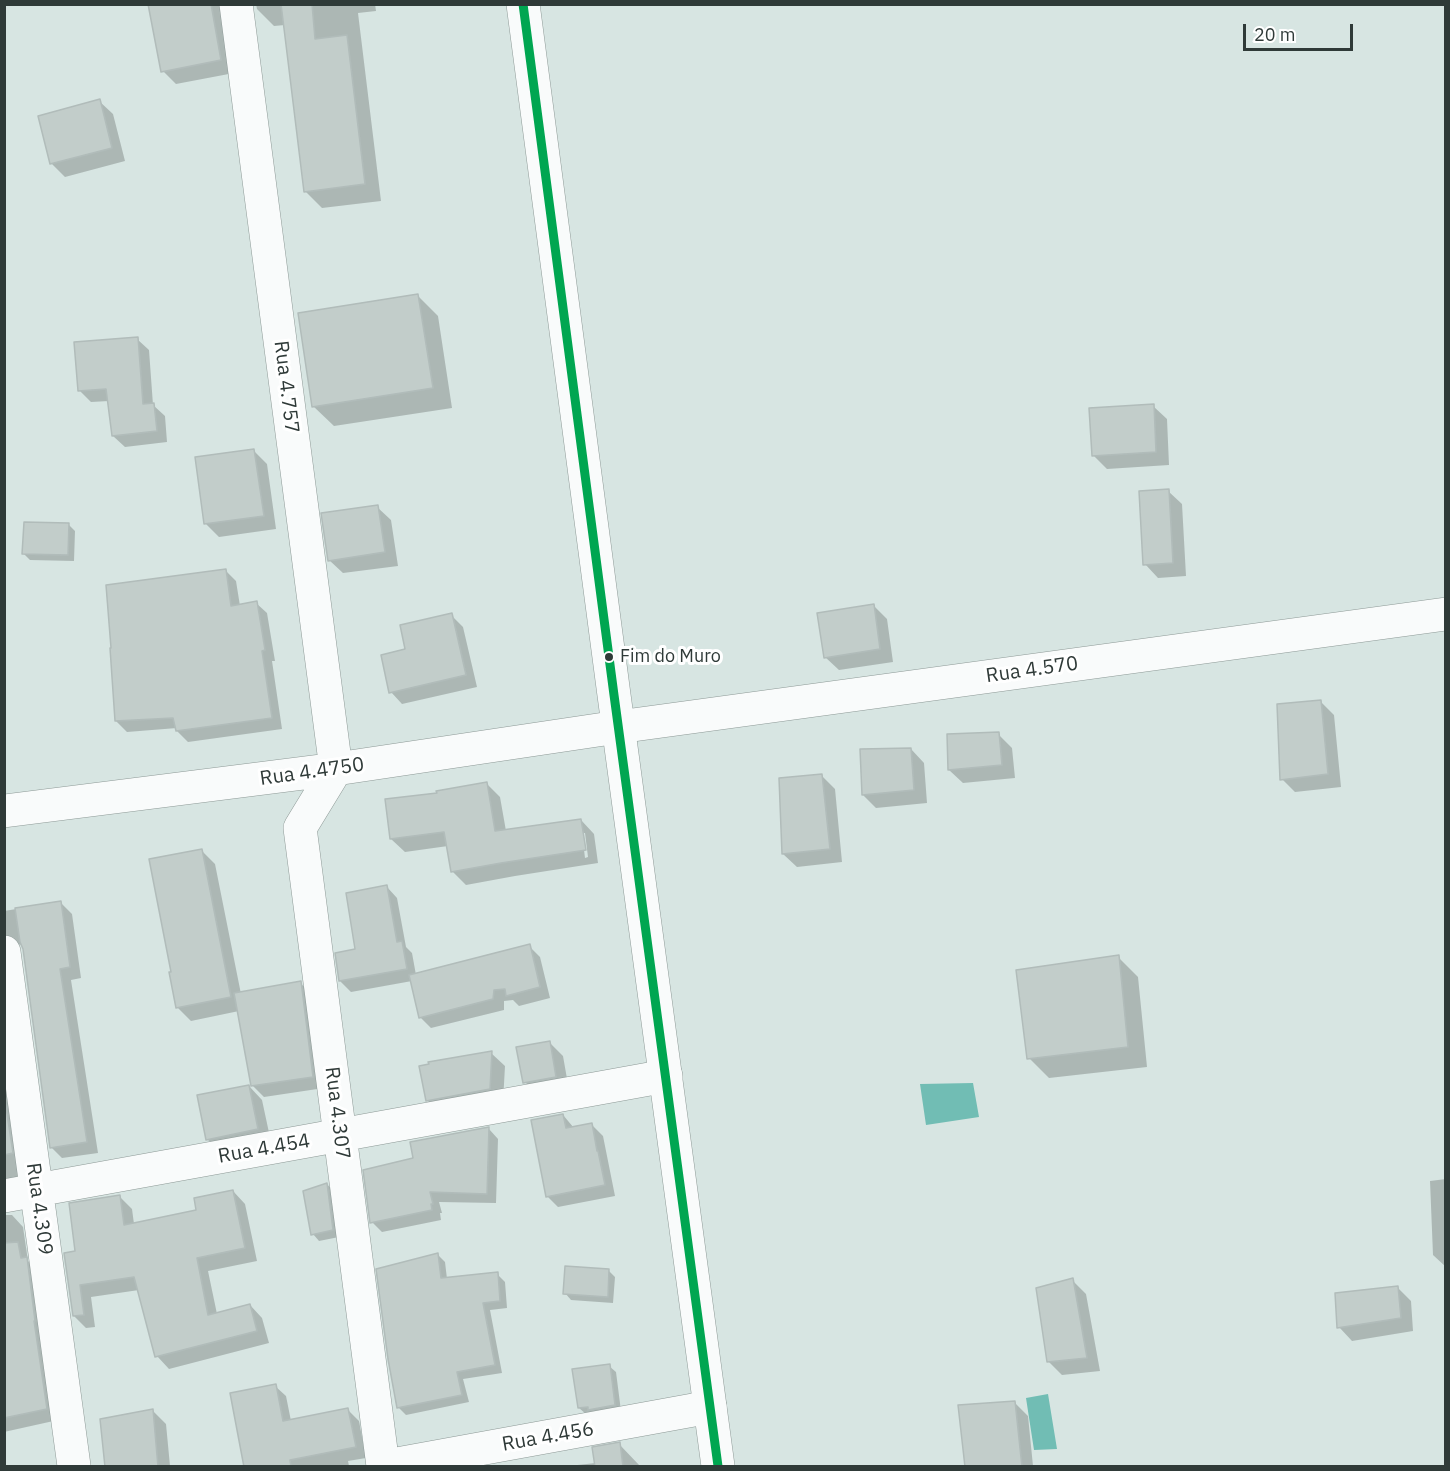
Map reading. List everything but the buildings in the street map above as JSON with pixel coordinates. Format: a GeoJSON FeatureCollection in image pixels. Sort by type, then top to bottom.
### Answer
{"type":"FeatureCollection","features":[{"type":"Feature","properties":{"kind":"street","name":"Rua 4.757"},"geometry":{"type":"LineString","coordinates":[[236,4],[336,769]]}},
{"type":"Feature","properties":{"kind":"street"},"geometry":{"type":"LineString","coordinates":[[523,4],[718,1467]]}},
{"type":"Feature","properties":{"kind":"street","name":"Rua 4.570"},"geometry":{"type":"LineString","coordinates":[[618,727],[1446,614]]}},
{"type":"Feature","properties":{"kind":"street","name":"Rua 4.4750"},"geometry":{"type":"LineString","coordinates":[[4,811],[336,769],[618,727]]}},
{"type":"Feature","properties":{"kind":"street","name":"Rua 4.307"},"geometry":{"type":"LineString","coordinates":[[336,769],[300,828],[385,1467]]}},
{"type":"Feature","properties":{"kind":"street","name":"Rua 4.309"},"geometry":{"type":"LineString","coordinates":[[4,952],[74,1467]]}},
{"type":"Feature","properties":{"kind":"street","name":"Rua 4.454"},"geometry":{"type":"LineString","coordinates":[[4,1196],[666,1076]]}},
{"type":"Feature","properties":{"kind":"street","name":"Rua 4.456"},"geometry":{"type":"LineString","coordinates":[[385,1467],[710,1407]]}},
{"type":"Feature","properties":{"kind":"water"},"geometry":{"type":"Polygon","coordinates":[[[973,1083],[979,1117],[926,1125],[920,1084],[973,1083]]]}},
{"type":"Feature","properties":{"kind":"water"},"geometry":{"type":"Polygon","coordinates":[[[1048,1394],[1057,1449],[1034,1450],[1026,1398],[1048,1394]]]}},
{"type":"Feature","properties":{"kind":"transit line"},"geometry":{"type":"LineString","coordinates":[[523,4],[718,1466]]}},
{"type":"Feature","properties":{"kind":"place","name":"Fim do Muro"},"geometry":{"type":"Point","coordinates":[609,657]}}]}
